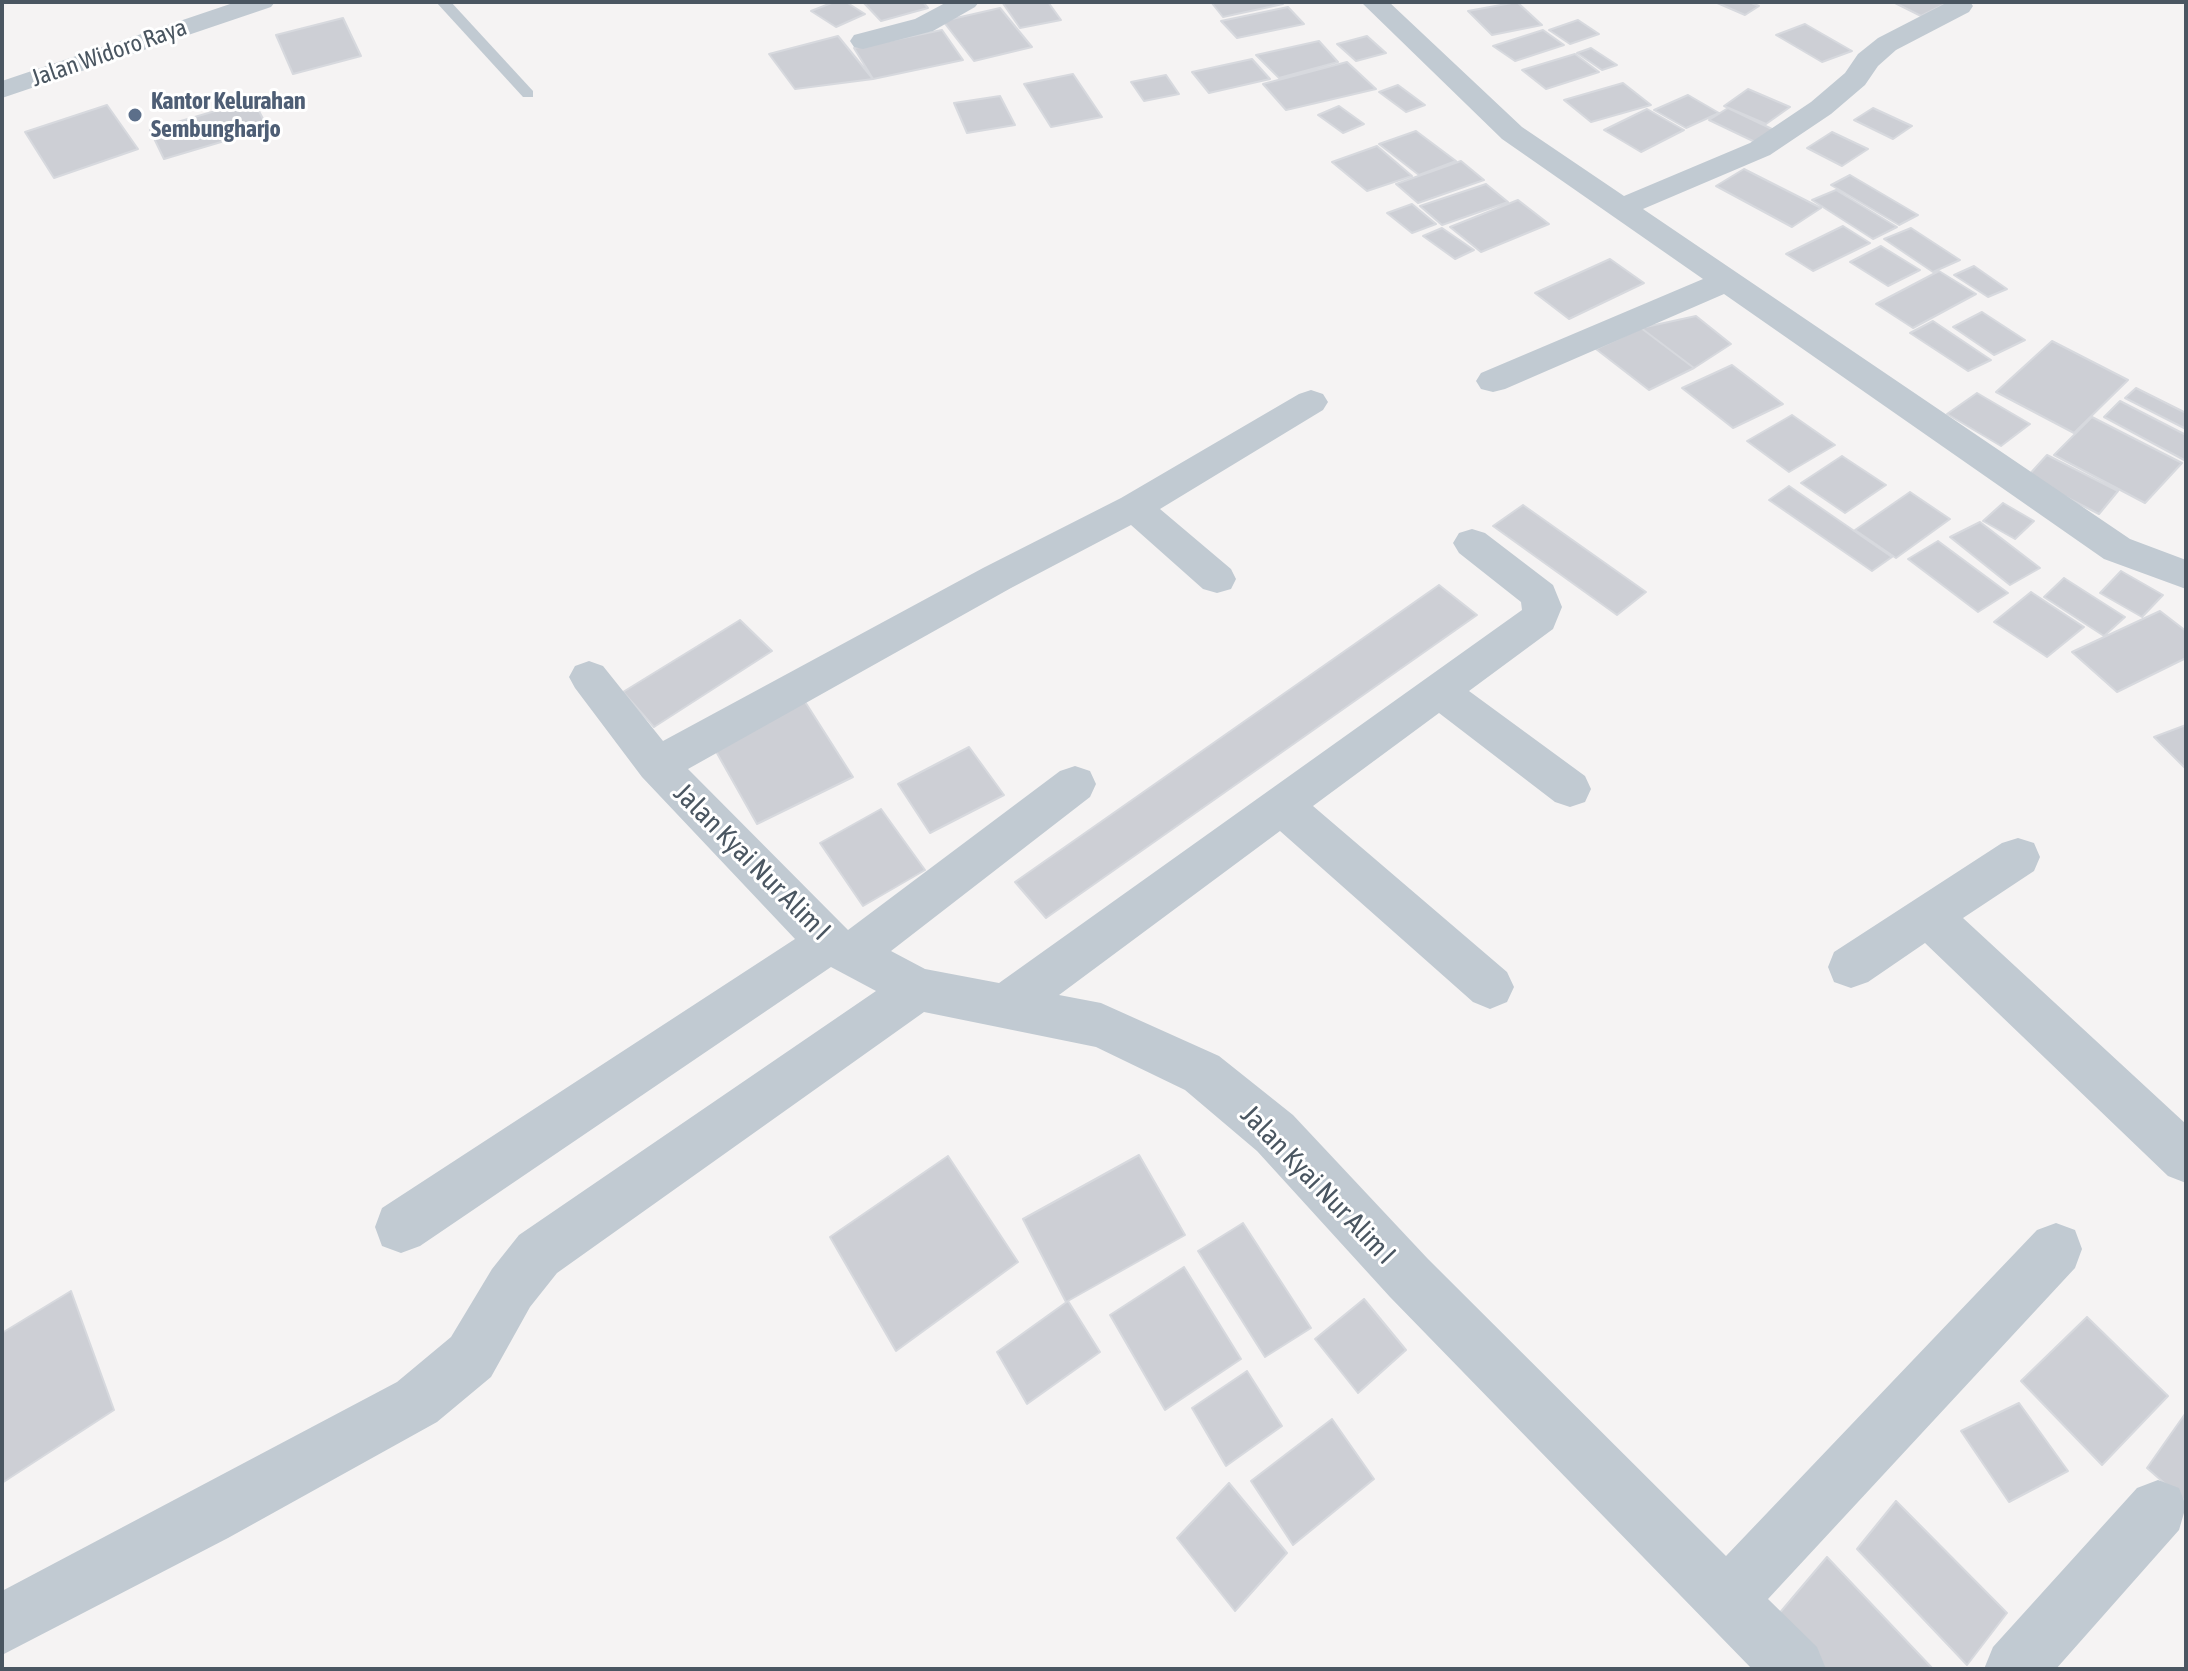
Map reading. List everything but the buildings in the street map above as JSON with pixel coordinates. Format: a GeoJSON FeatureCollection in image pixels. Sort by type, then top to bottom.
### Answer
{"type":"FeatureCollection","features":[{"type":"Feature","properties":{"kind":"street","name":"Jalan Widoro Raya"},"geometry":{"type":"LineString","coordinates":[[2,90],[262,2]]}},
{"type":"Feature","properties":{"kind":"street"},"geometry":{"type":"LineString","coordinates":[[863,41],[924,25],[966,2]]}},
{"type":"Feature","properties":{"kind":"street"},"geometry":{"type":"LineString","coordinates":[[1374,2],[1512,133],[2117,549],[2186,575]]}},
{"type":"Feature","properties":{"kind":"street"},"geometry":{"type":"LineString","coordinates":[[1620,208],[1760,149],[1821,108],[1855,79],[1868,60],[1887,44],[1960,6]]}},
{"type":"Feature","properties":{"kind":"street"},"geometry":{"type":"LineString","coordinates":[[1493,381],[1726,281]]}},
{"type":"Feature","properties":{"kind":"street"},"geometry":{"type":"LineString","coordinates":[[657,765],[997,578],[1134,507],[1311,402]]}},
{"type":"Feature","properties":{"kind":"street"},"geometry":{"type":"LineString","coordinates":[[1134,507],[1217,579]]}},
{"type":"Feature","properties":{"kind":"street"},"geometry":{"type":"LineString","coordinates":[[1006,1006],[1529,628],[1539,618],[1542,607],[1539,595],[1472,543]]}},
{"type":"Feature","properties":{"kind":"street","name":"Jalan Kyai Nur Alim I"},"geometry":{"type":"LineString","coordinates":[[589,677],[657,765],[840,949],[918,989],[1101,1026],[1202,1073],[1263,1123],[1409,1278],[1795,1669]]}},
{"type":"Feature","properties":{"kind":"street"},"geometry":{"type":"LineString","coordinates":[[1440,692],[1570,789]]}},
{"type":"Feature","properties":{"kind":"street"},"geometry":{"type":"LineString","coordinates":[[401,1227],[840,949],[1075,784]]}},
{"type":"Feature","properties":{"kind":"street"},"geometry":{"type":"LineString","coordinates":[[1282,806],[1490,987]]}},
{"type":"Feature","properties":{"kind":"street"},"geometry":{"type":"LineString","coordinates":[[1851,967],[2018,857]]}},
{"type":"Feature","properties":{"kind":"street"},"geometry":{"type":"LineString","coordinates":[[1927,915],[2186,1158]]}},
{"type":"Feature","properties":{"kind":"street"},"geometry":{"type":"LineString","coordinates":[[2,1624],[417,1402],[471,1357],[511,1288],[538,1254],[918,989]]}},
{"type":"Feature","properties":{"kind":"street"},"geometry":{"type":"LineString","coordinates":[[1726,1600],[2056,1249]]}},
{"type":"Feature","properties":{"kind":"street"},"geometry":{"type":"LineString","coordinates":[[2015,1669],[2158,1509]]}},
{"type":"Feature","properties":{"kind":"lane"},"geometry":{"type":"LineString","coordinates":[[443,2],[528,94]]}},
{"type":"Feature","properties":{"kind":"place","name":"Kantor Kelurahan Sembungharjo"},"geometry":{"type":"Point","coordinates":[135,115]}}]}
